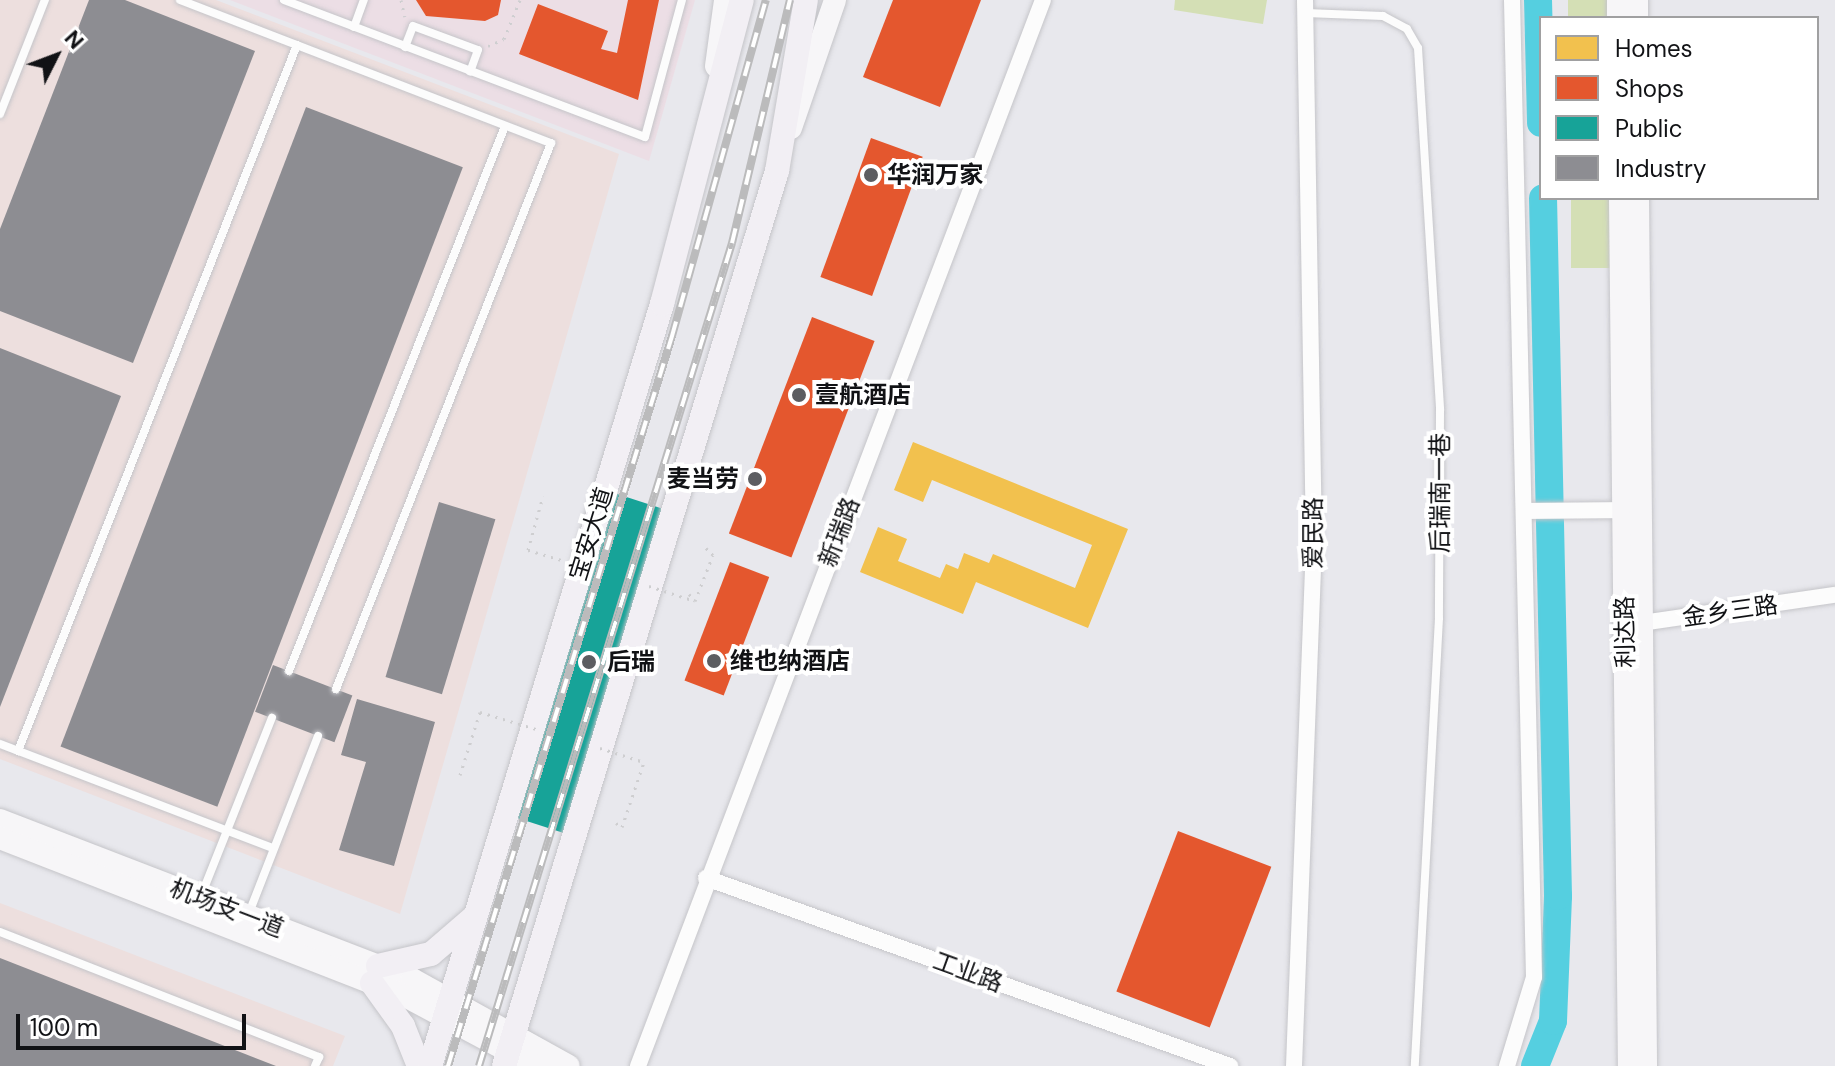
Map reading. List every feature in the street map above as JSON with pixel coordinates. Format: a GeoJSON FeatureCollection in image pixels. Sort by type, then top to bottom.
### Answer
{"type":"FeatureCollection","features":[{"type":"Feature","properties":{"kind":"main road","name":"宝安大道"},"geometry":{"type":"LineString","coordinates":[[430,1066],[706,140],[742,0]]}},
{"type":"Feature","properties":{"kind":"main road"},"geometry":{"type":"LineString","coordinates":[[510,1051],[777,171],[806,0]]}},
{"type":"Feature","properties":{"kind":"main road"},"geometry":{"type":"LineString","coordinates":[[419,1066],[403,1026],[375,974],[431,954],[480,906]]}},
{"type":"Feature","properties":{"kind":"street"},"geometry":{"type":"LineString","coordinates":[[706,140],[725,0]]}},
{"type":"Feature","properties":{"kind":"street"},"geometry":{"type":"LineString","coordinates":[[777,171],[835,0]]}},
{"type":"Feature","properties":{"kind":"street","name":"新瑞路"},"geometry":{"type":"LineString","coordinates":[[638,1066],[706,878],[1043,0]]}},
{"type":"Feature","properties":{"kind":"street"},"geometry":{"type":"LineString","coordinates":[[1507,1066],[1534,977],[1529,511],[1512,0]]}},
{"type":"Feature","properties":{"kind":"street","name":"爱民路"},"geometry":{"type":"LineString","coordinates":[[1294,1066],[1314,543],[1305,6]]}},
{"type":"Feature","properties":{"kind":"street","name":"利达路"},"geometry":{"type":"LineString","coordinates":[[1620,200],[1624,510],[1633,624],[1646,1066]]}},
{"type":"Feature","properties":{"kind":"street","name":"利达路"},"geometry":{"type":"LineString","coordinates":[[1629,1066],[1638,200]]}},
{"type":"Feature","properties":{"kind":"street"},"geometry":{"type":"LineString","coordinates":[[1529,511],[1624,510]]}},
{"type":"Feature","properties":{"kind":"street","name":"金乡三路"},"geometry":{"type":"LineString","coordinates":[[1633,624],[1835,595]]}},
{"type":"Feature","properties":{"kind":"street","name":"机场支一道"},"geometry":{"type":"LineString","coordinates":[[0,820],[197,906]]}},
{"type":"Feature","properties":{"kind":"street","name":"机场支一道"},"geometry":{"type":"LineString","coordinates":[[0,838],[197,906],[375,974],[450,1007],[510,1051]]}},
{"type":"Feature","properties":{"kind":"street","name":"工业路"},"geometry":{"type":"LineString","coordinates":[[706,878],[1230,1066]]}},
{"type":"Feature","properties":{"kind":"street"},"geometry":{"type":"LineString","coordinates":[[510,1051],[536,1066]]}},
{"type":"Feature","properties":{"kind":"street"},"geometry":{"type":"LineString","coordinates":[[510,1051],[569,1066]]}},
{"type":"Feature","properties":{"kind":"lane"},"geometry":{"type":"LineString","coordinates":[[0,114],[45,0]]}},
{"type":"Feature","properties":{"kind":"lane"},"geometry":{"type":"LineString","coordinates":[[180,0],[551,143],[336,689]]}},
{"type":"Feature","properties":{"kind":"lane"},"geometry":{"type":"LineString","coordinates":[[284,0],[645,137],[682,0]]}},
{"type":"Feature","properties":{"kind":"lane"},"geometry":{"type":"LineString","coordinates":[[354,27],[364,0]]}},
{"type":"Feature","properties":{"kind":"lane","name":"后瑞南一巷"},"geometry":{"type":"LineString","coordinates":[[1305,6],[1383,16],[1407,29],[1418,48],[1440,425],[1439,618],[1415,1066]]}},
{"type":"Feature","properties":{"kind":"lane"},"geometry":{"type":"LineString","coordinates":[[405,47],[413,26],[478,50],[470,72]]}},
{"type":"Feature","properties":{"kind":"lane"},"geometry":{"type":"LineString","coordinates":[[18,751],[297,45]]}},
{"type":"Feature","properties":{"kind":"lane"},"geometry":{"type":"LineString","coordinates":[[289,671],[505,126]]}},
{"type":"Feature","properties":{"kind":"lane"},"geometry":{"type":"LineString","coordinates":[[197,906],[272,718]]}},
{"type":"Feature","properties":{"kind":"lane"},"geometry":{"type":"LineString","coordinates":[[244,924],[318,736]]}},
{"type":"Feature","properties":{"kind":"lane"},"geometry":{"type":"LineString","coordinates":[[0,744],[273,848]]}},
{"type":"Feature","properties":{"kind":"lane"},"geometry":{"type":"LineString","coordinates":[[0,932],[319,1057],[315,1066]]}},
{"type":"Feature","properties":{"kind":"path"},"geometry":{"type":"LineString","coordinates":[[401,0],[399,11],[413,26]]}},
{"type":"Feature","properties":{"kind":"path"},"geometry":{"type":"LineString","coordinates":[[478,50],[504,39],[520,0]]}},
{"type":"Feature","properties":{"kind":"path"},"geometry":{"type":"LineString","coordinates":[[543,496],[528,550],[585,567]]}},
{"type":"Feature","properties":{"kind":"path"},"geometry":{"type":"LineString","coordinates":[[695,601],[713,555],[706,548]]}},
{"type":"Feature","properties":{"kind":"path"},"geometry":{"type":"LineString","coordinates":[[649,586],[695,601]]}},
{"type":"Feature","properties":{"kind":"path"},"geometry":{"type":"LineString","coordinates":[[689,594],[695,601]]}},
{"type":"Feature","properties":{"kind":"path"},"geometry":{"type":"LineString","coordinates":[[460,775],[480,712],[536,729]]}},
{"type":"Feature","properties":{"kind":"path"},"geometry":{"type":"LineString","coordinates":[[600,748],[644,762],[623,824],[616,823]]}},
{"type":"Feature","properties":{"kind":"shaded area"},"geometry":{"type":"Polygon","coordinates":[[[0,0],[216,0],[619,154],[400,914],[0,759],[0,0]]]}},
{"type":"Feature","properties":{"kind":"shaded area"},"geometry":{"type":"Polygon","coordinates":[[[230,0],[695,0],[649,161],[230,0]]]}},
{"type":"Feature","properties":{"kind":"shaded area"},"geometry":{"type":"Polygon","coordinates":[[[0,903],[345,1036],[333,1066],[0,1066],[0,903]]]}},
{"type":"Feature","properties":{"kind":"green space"},"geometry":{"type":"Polygon","coordinates":[[[1175,0],[1267,0],[1263,24],[1174,10],[1175,0]]]}},
{"type":"Feature","properties":{"kind":"green space"},"geometry":{"type":"Polygon","coordinates":[[[1568,0],[1611,0],[1611,16],[1568,16],[1568,0]]]}},
{"type":"Feature","properties":{"kind":"green space"},"geometry":{"type":"Polygon","coordinates":[[[1571,200],[1613,200],[1613,268],[1571,268],[1571,200]]]}},
{"type":"Feature","properties":{"kind":"building: Homes"},"geometry":{"type":"Polygon","coordinates":[[[913,442],[1128,529],[1088,628],[976,582],[963,614],[860,572],[878,527],[907,539],[898,561],[940,578],[946,564],[958,569],[964,553],[989,563],[993,554],[1075,588],[1092,545],[932,480],[923,502],[894,490],[913,442]]]}},
{"type":"Feature","properties":{"kind":"building: Shops"},"geometry":{"type":"Polygon","coordinates":[[[416,0],[501,0],[498,15],[485,21],[426,16],[416,0]]]}},
{"type":"Feature","properties":{"kind":"building: Shops"},"geometry":{"type":"Polygon","coordinates":[[[628,0],[659,0],[638,100],[519,54],[538,4],[608,31],[601,49],[617,53],[628,0]]]}},
{"type":"Feature","properties":{"kind":"building: Shops"},"geometry":{"type":"Polygon","coordinates":[[[893,0],[981,0],[940,107],[863,77],[893,0]]]}},
{"type":"Feature","properties":{"kind":"building: Shops"},"geometry":{"type":"Polygon","coordinates":[[[871,138],[923,157],[872,296],[820,277],[871,138]]]}},
{"type":"Feature","properties":{"kind":"building: Shops"},"geometry":{"type":"Polygon","coordinates":[[[812,317],[875,341],[791,558],[729,534],[812,317]]]}},
{"type":"Feature","properties":{"kind":"building: Shops"},"geometry":{"type":"Polygon","coordinates":[[[730,562],[769,577],[724,696],[684,681],[730,562]]]}},
{"type":"Feature","properties":{"kind":"building: Shops"},"geometry":{"type":"Polygon","coordinates":[[[1178,831],[1271,867],[1210,1027],[1116,992],[1178,831]]]}},
{"type":"Feature","properties":{"kind":"building: Public","name":"后瑞"},"geometry":{"type":"Polygon","coordinates":[[[608,491],[671,511],[566,834],[503,813],[608,491]]]}},
{"type":"Feature","properties":{"kind":"building: Industry"},"geometry":{"type":"Polygon","coordinates":[[[89,0],[125,0],[255,51],[133,363],[0,311],[0,229],[89,0]]]}},
{"type":"Feature","properties":{"kind":"building: Industry"},"geometry":{"type":"Polygon","coordinates":[[[306,107],[463,167],[217,807],[61,747],[306,107]]]}},
{"type":"Feature","properties":{"kind":"building: Industry"},"geometry":{"type":"Polygon","coordinates":[[[0,348],[121,396],[0,707],[0,348]]]}},
{"type":"Feature","properties":{"kind":"building: Industry"},"geometry":{"type":"Polygon","coordinates":[[[439,502],[495,519],[442,694],[385,677],[439,502]]]}},
{"type":"Feature","properties":{"kind":"building: Industry"},"geometry":{"type":"Polygon","coordinates":[[[273,665],[352,695],[334,742],[255,712],[273,665]]]}},
{"type":"Feature","properties":{"kind":"building: Industry"},"geometry":{"type":"Polygon","coordinates":[[[357,699],[435,722],[394,866],[339,850],[366,762],[341,755],[357,699]]]}},
{"type":"Feature","properties":{"kind":"building: Industry"},"geometry":{"type":"Polygon","coordinates":[[[0,958],[276,1066],[0,1066],[0,958]]]}},
{"type":"Feature","properties":{"kind":"waterway"},"geometry":{"type":"LineString","coordinates":[[1538,0],[1539,41]]}},
{"type":"Feature","properties":{"kind":"waterway"},"geometry":{"type":"LineString","coordinates":[[1535,1066],[1553,1021],[1558,896],[1543,200]]}},
{"type":"Feature","properties":{"kind":"railway"},"geometry":{"type":"LineString","coordinates":[[448,1066],[672,336],[766,0]]}},
{"type":"Feature","properties":{"kind":"railway"},"geometry":{"type":"LineString","coordinates":[[479,1066],[732,243],[790,0]]}},
{"type":"Feature","properties":{"kind":"place","name":"华润万家"},"geometry":{"type":"Point","coordinates":[871,175]}},
{"type":"Feature","properties":{"kind":"place","name":"壹航酒店"},"geometry":{"type":"Point","coordinates":[799,395]}},
{"type":"Feature","properties":{"kind":"place","name":"麦当劳"},"geometry":{"type":"Point","coordinates":[755,479]}},
{"type":"Feature","properties":{"kind":"place","name":"维也纳酒店"},"geometry":{"type":"Point","coordinates":[714,661]}},
{"type":"Feature","properties":{"kind":"place","name":"后瑞"},"geometry":{"type":"Point","coordinates":[589,662]}}]}
